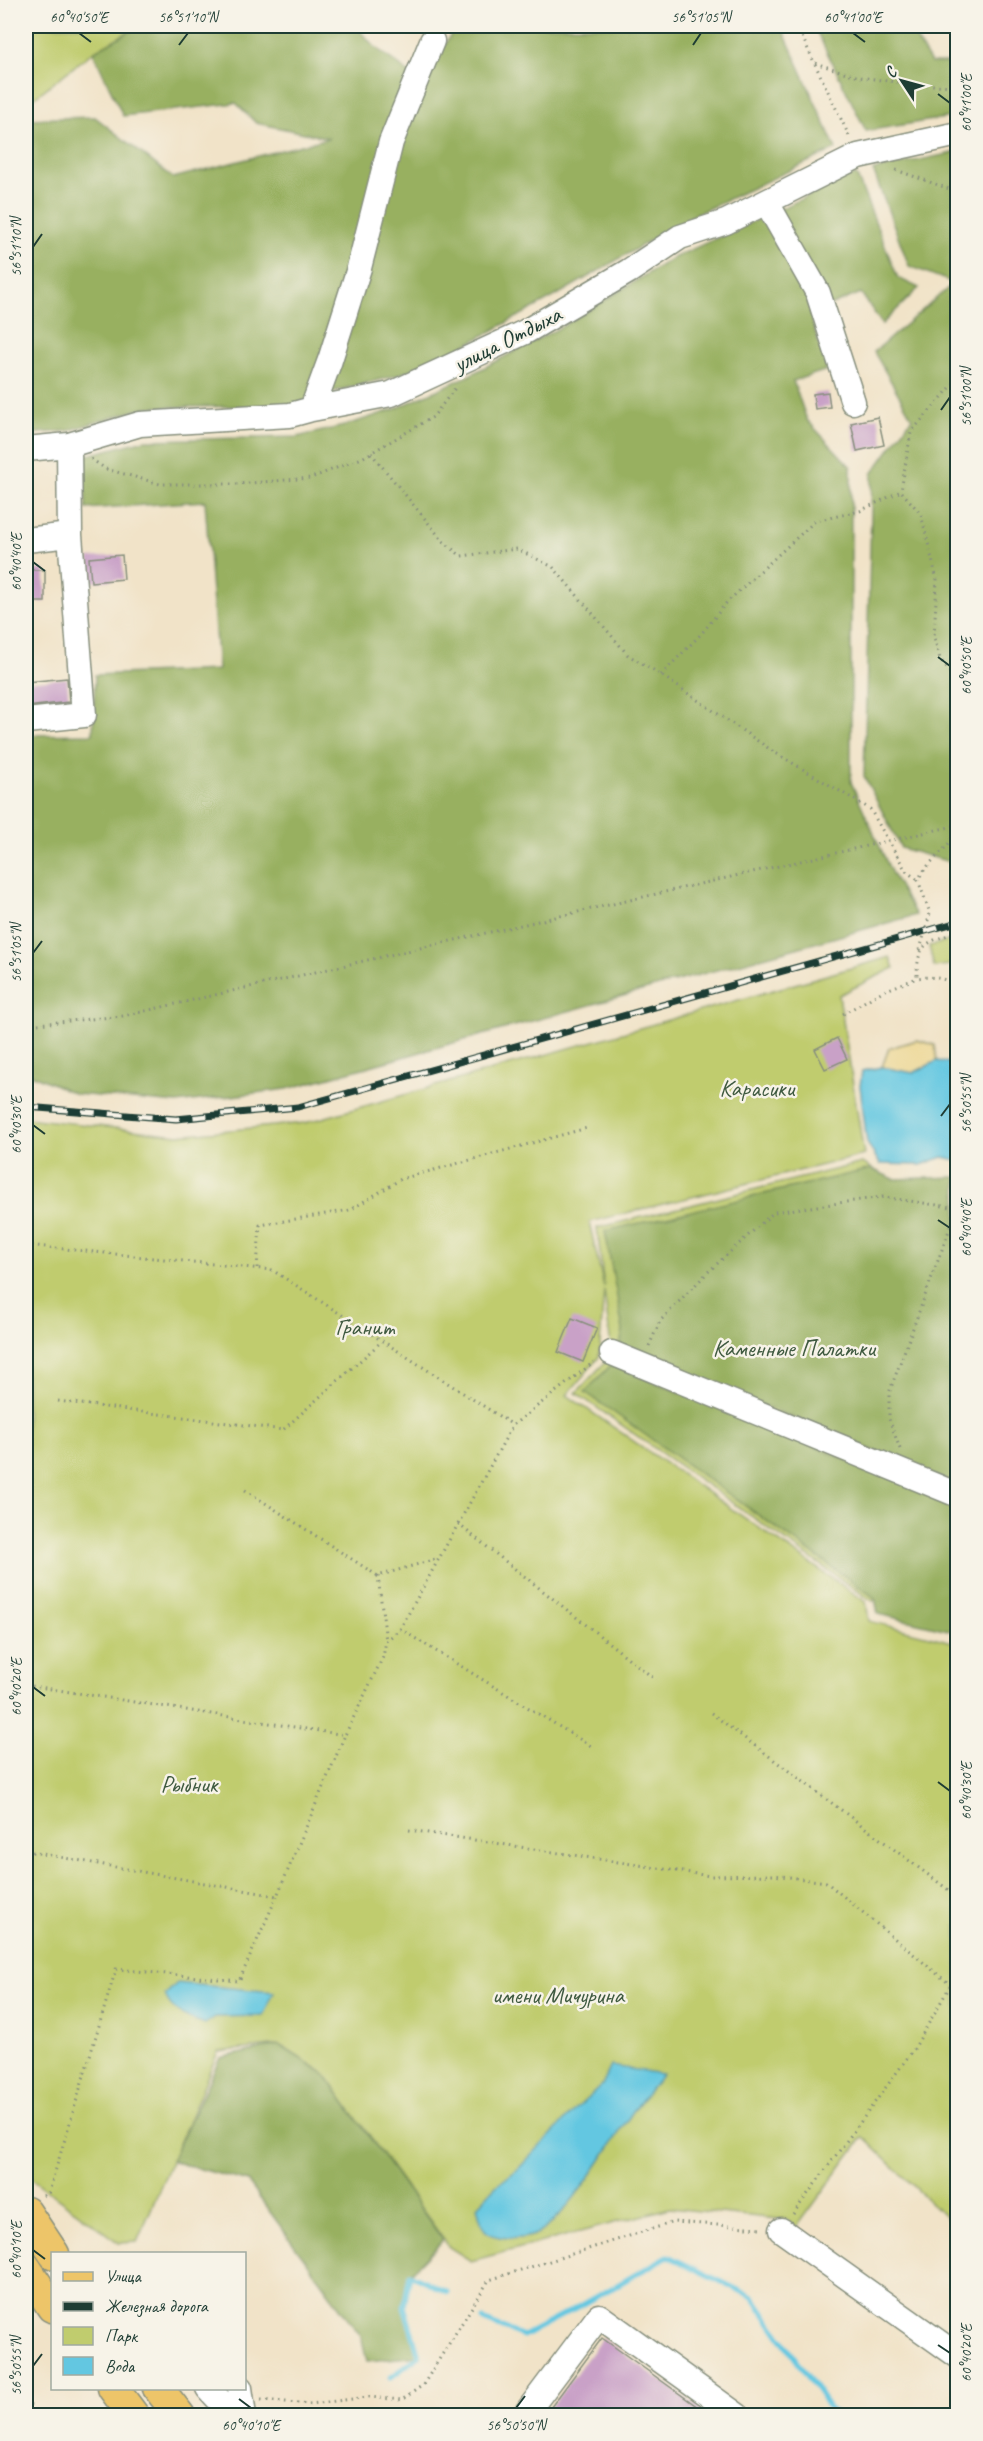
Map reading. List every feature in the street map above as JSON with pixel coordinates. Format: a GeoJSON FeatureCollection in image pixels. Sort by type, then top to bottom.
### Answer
{"type":"FeatureCollection","features":[{"type":"Feature","properties":{"kind":"main road"},"geometry":{"type":"LineString","coordinates":[[33,2205],[54,2249]]}},
{"type":"Feature","properties":{"kind":"main road"},"geometry":{"type":"LineString","coordinates":[[26,2268],[51,2306]]}},
{"type":"Feature","properties":{"kind":"main road"},"geometry":{"type":"LineString","coordinates":[[115,2390],[134,2415]]}},
{"type":"Feature","properties":{"kind":"main road"},"geometry":{"type":"LineString","coordinates":[[160,2390],[180,2415]]}},
{"type":"Feature","properties":{"kind":"street"},"geometry":{"type":"LineString","coordinates":[[312,409],[359,268],[391,142],[432,41]]}},
{"type":"Feature","properties":{"kind":"street","name":"улица Отдыха"},"geometry":{"type":"LineString","coordinates":[[26,449],[69,445],[140,424],[290,415],[391,394],[479,355],[563,311],[680,237],[726,222],[858,156],[957,134]]}},
{"type":"Feature","properties":{"kind":"street"},"geometry":{"type":"LineString","coordinates":[[767,203],[818,293],[853,402]]}},
{"type":"Feature","properties":{"kind":"street"},"geometry":{"type":"LineString","coordinates":[[26,721],[84,715],[70,535],[69,445]]}},
{"type":"Feature","properties":{"kind":"street"},"geometry":{"type":"LineString","coordinates":[[26,540],[70,535]]}},
{"type":"Feature","properties":{"kind":"street"},"geometry":{"type":"LineString","coordinates":[[612,1353],[957,1495]]}},
{"type":"Feature","properties":{"kind":"street"},"geometry":{"type":"LineString","coordinates":[[781,2230],[957,2356]]}},
{"type":"Feature","properties":{"kind":"street"},"geometry":{"type":"LineString","coordinates":[[524,2415],[599,2316],[738,2415]]}},
{"type":"Feature","properties":{"kind":"street"},"geometry":{"type":"LineString","coordinates":[[212,2390],[240,2405]]}},
{"type":"Feature","properties":{"kind":"path"},"geometry":{"type":"LineString","coordinates":[[797,26],[858,156]]}},
{"type":"Feature","properties":{"kind":"path"},"geometry":{"type":"LineString","coordinates":[[814,63],[859,77],[911,84],[957,86]]}},
{"type":"Feature","properties":{"kind":"path"},"geometry":{"type":"LineString","coordinates":[[891,168],[957,192]]}},
{"type":"Feature","properties":{"kind":"path"},"geometry":{"type":"LineString","coordinates":[[69,445],[106,469],[160,483],[237,484],[311,478],[371,453],[433,417],[479,355]]}},
{"type":"Feature","properties":{"kind":"path"},"geometry":{"type":"LineString","coordinates":[[901,491],[911,432],[957,379]]}},
{"type":"Feature","properties":{"kind":"path"},"geometry":{"type":"LineString","coordinates":[[371,453],[443,541],[461,556],[517,549],[553,567],[628,655],[774,752],[870,809],[906,871],[918,880],[930,913],[920,950],[917,978]]}},
{"type":"Feature","properties":{"kind":"path"},"geometry":{"type":"LineString","coordinates":[[661,675],[702,633],[727,602],[814,521],[860,510],[901,491]]}},
{"type":"Feature","properties":{"kind":"path"},"geometry":{"type":"LineString","coordinates":[[901,491],[921,514],[937,580],[934,637],[940,659],[957,683]]}},
{"type":"Feature","properties":{"kind":"path"},"geometry":{"type":"LineString","coordinates":[[26,1025],[123,1016],[957,825]]}},
{"type":"Feature","properties":{"kind":"path"},"geometry":{"type":"LineString","coordinates":[[918,880],[924,868],[952,842],[957,831]]}},
{"type":"Feature","properties":{"kind":"path"},"geometry":{"type":"LineString","coordinates":[[920,950],[926,942],[957,932]]}},
{"type":"Feature","properties":{"kind":"path"},"geometry":{"type":"LineString","coordinates":[[843,1014],[881,992],[917,978],[931,976],[944,978],[957,985]]}},
{"type":"Feature","properties":{"kind":"path"},"geometry":{"type":"LineString","coordinates":[[257,1268],[260,1226],[350,1210],[401,1179],[587,1128]]}},
{"type":"Feature","properties":{"kind":"path"},"geometry":{"type":"LineString","coordinates":[[641,1365],[660,1321],[708,1272],[774,1212],[882,1197],[957,1208],[889,1393],[888,1419],[911,1476]]}},
{"type":"Feature","properties":{"kind":"path"},"geometry":{"type":"LineString","coordinates":[[26,1245],[272,1270],[513,1425]]}},
{"type":"Feature","properties":{"kind":"path"},"geometry":{"type":"LineString","coordinates":[[58,1401],[283,1430],[382,1341]]}},
{"type":"Feature","properties":{"kind":"path"},"geometry":{"type":"LineString","coordinates":[[386,1641],[400,1629],[513,1425],[599,1358],[612,1353]]}},
{"type":"Feature","properties":{"kind":"path"},"geometry":{"type":"LineString","coordinates":[[245,1490],[378,1576],[439,1558]]}},
{"type":"Feature","properties":{"kind":"path"},"geometry":{"type":"LineString","coordinates":[[458,1524],[656,1680]]}},
{"type":"Feature","properties":{"kind":"path"},"geometry":{"type":"LineString","coordinates":[[33,2205],[49,2192],[116,1969],[239,1982],[345,1735],[383,1656],[386,1641],[378,1576]]}},
{"type":"Feature","properties":{"kind":"path"},"geometry":{"type":"LineString","coordinates":[[400,1629],[591,1746]]}},
{"type":"Feature","properties":{"kind":"path"},"geometry":{"type":"LineString","coordinates":[[26,1685],[345,1735]]}},
{"type":"Feature","properties":{"kind":"path"},"geometry":{"type":"LineString","coordinates":[[711,1713],[957,1897]]}},
{"type":"Feature","properties":{"kind":"path"},"geometry":{"type":"LineString","coordinates":[[409,1830],[710,1876],[774,1875],[826,1882],[957,1990]]}},
{"type":"Feature","properties":{"kind":"path"},"geometry":{"type":"LineString","coordinates":[[26,1851],[277,1896]]}},
{"type":"Feature","properties":{"kind":"path"},"geometry":{"type":"LineString","coordinates":[[240,2405],[312,2404],[369,2397],[402,2400],[423,2385],[489,2280],[674,2222],[781,2230],[914,2049],[957,1972]]}},
{"type":"Feature","properties":{"kind":"path"},"geometry":{"type":"LineString","coordinates":[[26,2400],[38,2415]]}},
{"type":"Feature","properties":{"kind":"green space"},"geometry":{"type":"Polygon","coordinates":[[[26,26],[139,26],[93,52],[26,104],[26,26]]]}},
{"type":"Feature","properties":{"kind":"green space"},"geometry":{"type":"Polygon","coordinates":[[[139,26],[355,26],[375,47],[420,81],[457,26],[781,26],[836,149],[694,215],[552,298],[455,351],[398,375],[320,395],[292,406],[147,407],[67,431],[26,434],[26,119],[95,117],[173,178],[329,138],[256,123],[236,103],[123,116],[93,52],[139,26]]]}},
{"type":"Feature","properties":{"kind":"green space"},"geometry":{"type":"Polygon","coordinates":[[[814,26],[908,26],[931,63],[957,63],[957,116],[866,131],[814,26]]]}},
{"type":"Feature","properties":{"kind":"green space"},"geometry":{"type":"Polygon","coordinates":[[[958,152],[957,864],[901,848],[864,776],[872,474],[912,418],[874,352],[954,283],[909,266],[873,170],[958,152]]]}},
{"type":"Feature","properties":{"kind":"green space"},"geometry":{"type":"Polygon","coordinates":[[[856,174],[898,278],[919,288],[882,324],[861,293],[810,314],[827,370],[793,381],[807,420],[851,467],[851,782],[892,874],[916,915],[287,1089],[177,1103],[76,1094],[26,1072],[26,735],[93,734],[95,675],[218,670],[205,501],[86,509],[84,456],[145,440],[297,437],[344,426],[395,409],[468,376],[563,326],[671,259],[856,174]]]}},
{"type":"Feature","properties":{"kind":"green space"},"geometry":{"type":"Polygon","coordinates":[[[957,939],[957,964],[934,967],[929,946],[957,939]]]}},
{"type":"Feature","properties":{"kind":"green space"},"geometry":{"type":"Polygon","coordinates":[[[890,957],[894,968],[839,995],[864,1155],[589,1222],[604,1287],[597,1228],[862,1163],[895,1181],[957,1617],[869,1599],[576,1393],[612,1355],[604,1290],[599,1357],[567,1395],[866,1602],[869,1621],[957,1643],[957,2228],[863,2137],[796,2228],[788,2220],[670,2208],[471,2261],[449,2247],[324,2073],[279,2045],[218,2052],[137,2242],[119,2243],[32,2179],[26,2169],[26,1118],[178,1135],[305,1123],[890,957]]]}},
{"type":"Feature","properties":{"kind":"green space","name":"Каменные Палатки"},"geometry":{"type":"Polygon","coordinates":[[[871,1169],[894,1179],[957,1177],[957,1485],[620,1346],[623,1330],[605,1231],[871,1169]]]}},
{"type":"Feature","properties":{"kind":"green space"},"geometry":{"type":"Polygon","coordinates":[[[611,1365],[957,1504],[957,1632],[878,1614],[875,1598],[585,1392],[611,1365]]]}},
{"type":"Feature","properties":{"kind":"green space"},"geometry":{"type":"Polygon","coordinates":[[[279,2045],[324,2073],[443,2240],[410,2274],[404,2306],[419,2356],[367,2361],[361,2336],[248,2182],[171,2161],[220,2058],[279,2045]]]}},
{"type":"Feature","properties":{"kind":"sand"},"geometry":{"type":"Polygon","coordinates":[[[917,1040],[935,1045],[937,1061],[913,1073],[882,1067],[889,1048],[917,1040]]]}},
{"type":"Feature","properties":{"kind":"water"},"geometry":{"type":"Polygon","coordinates":[[[937,1061],[957,1064],[957,1160],[943,1157],[921,1165],[880,1164],[867,1143],[860,1086],[862,1071],[882,1067],[913,1073],[937,1061]]]}},
{"type":"Feature","properties":{"kind":"water"},"geometry":{"type":"Polygon","coordinates":[[[177,1983],[274,1992],[263,2016],[215,2017],[205,2024],[176,2011],[168,2001],[165,1995],[177,1983]]]}},
{"type":"Feature","properties":{"kind":"water"},"geometry":{"type":"Polygon","coordinates":[[[611,2066],[662,2074],[634,2110],[574,2198],[546,2227],[534,2235],[520,2238],[499,2237],[484,2230],[477,2206],[497,2185],[518,2169],[602,2085],[611,2066]]]}},
{"type":"Feature","properties":{"kind":"building"},"geometry":{"type":"Polygon","coordinates":[[[828,392],[830,407],[815,409],[813,394],[828,392]]]}},
{"type":"Feature","properties":{"kind":"building"},"geometry":{"type":"Polygon","coordinates":[[[878,417],[884,445],[857,451],[851,423],[878,417]]]}},
{"type":"Feature","properties":{"kind":"building"},"geometry":{"type":"Polygon","coordinates":[[[122,555],[124,579],[91,582],[89,558],[122,555]]]}},
{"type":"Feature","properties":{"kind":"building"},"geometry":{"type":"Polygon","coordinates":[[[26,570],[45,570],[45,602],[26,602],[26,570]]]}},
{"type":"Feature","properties":{"kind":"building"},"geometry":{"type":"Polygon","coordinates":[[[67,678],[69,702],[26,707],[26,682],[67,678]]]}},
{"type":"Feature","properties":{"kind":"building"},"geometry":{"type":"Polygon","coordinates":[[[837,1038],[847,1059],[825,1069],[815,1049],[837,1038]]]}},
{"type":"Feature","properties":{"kind":"building"},"geometry":{"type":"Polygon","coordinates":[[[572,1318],[597,1328],[583,1362],[558,1352],[572,1318]]]}},
{"type":"Feature","properties":{"kind":"building"},"geometry":{"type":"Polygon","coordinates":[[[602,2338],[709,2415],[545,2415],[602,2338]]]}},
{"type":"Feature","properties":{"kind":"waterway"},"geometry":{"type":"LineString","coordinates":[[483,2320],[523,2336],[668,2256],[753,2297],[830,2409],[839,2416]]}},
{"type":"Feature","properties":{"kind":"waterway"},"geometry":{"type":"LineString","coordinates":[[390,2378],[419,2356],[404,2306],[410,2274],[447,2292]]}},
{"type":"Feature","properties":{"kind":"railway"},"geometry":{"type":"LineString","coordinates":[[26,1107],[176,1119],[298,1107],[958,922]]}},
{"type":"Feature","properties":{"kind":"park label","name":"Карасики"},"geometry":{"type":"Point","coordinates":[757,1088]}},
{"type":"Feature","properties":{"kind":"park label","name":"Гранит"},"geometry":{"type":"Point","coordinates":[365,1327]}},
{"type":"Feature","properties":{"kind":"park label","name":"Рыбник"},"geometry":{"type":"Point","coordinates":[189,1784]}},
{"type":"Feature","properties":{"kind":"park label","name":"имени Мичурина"},"geometry":{"type":"Point","coordinates":[558,1995]}}]}
